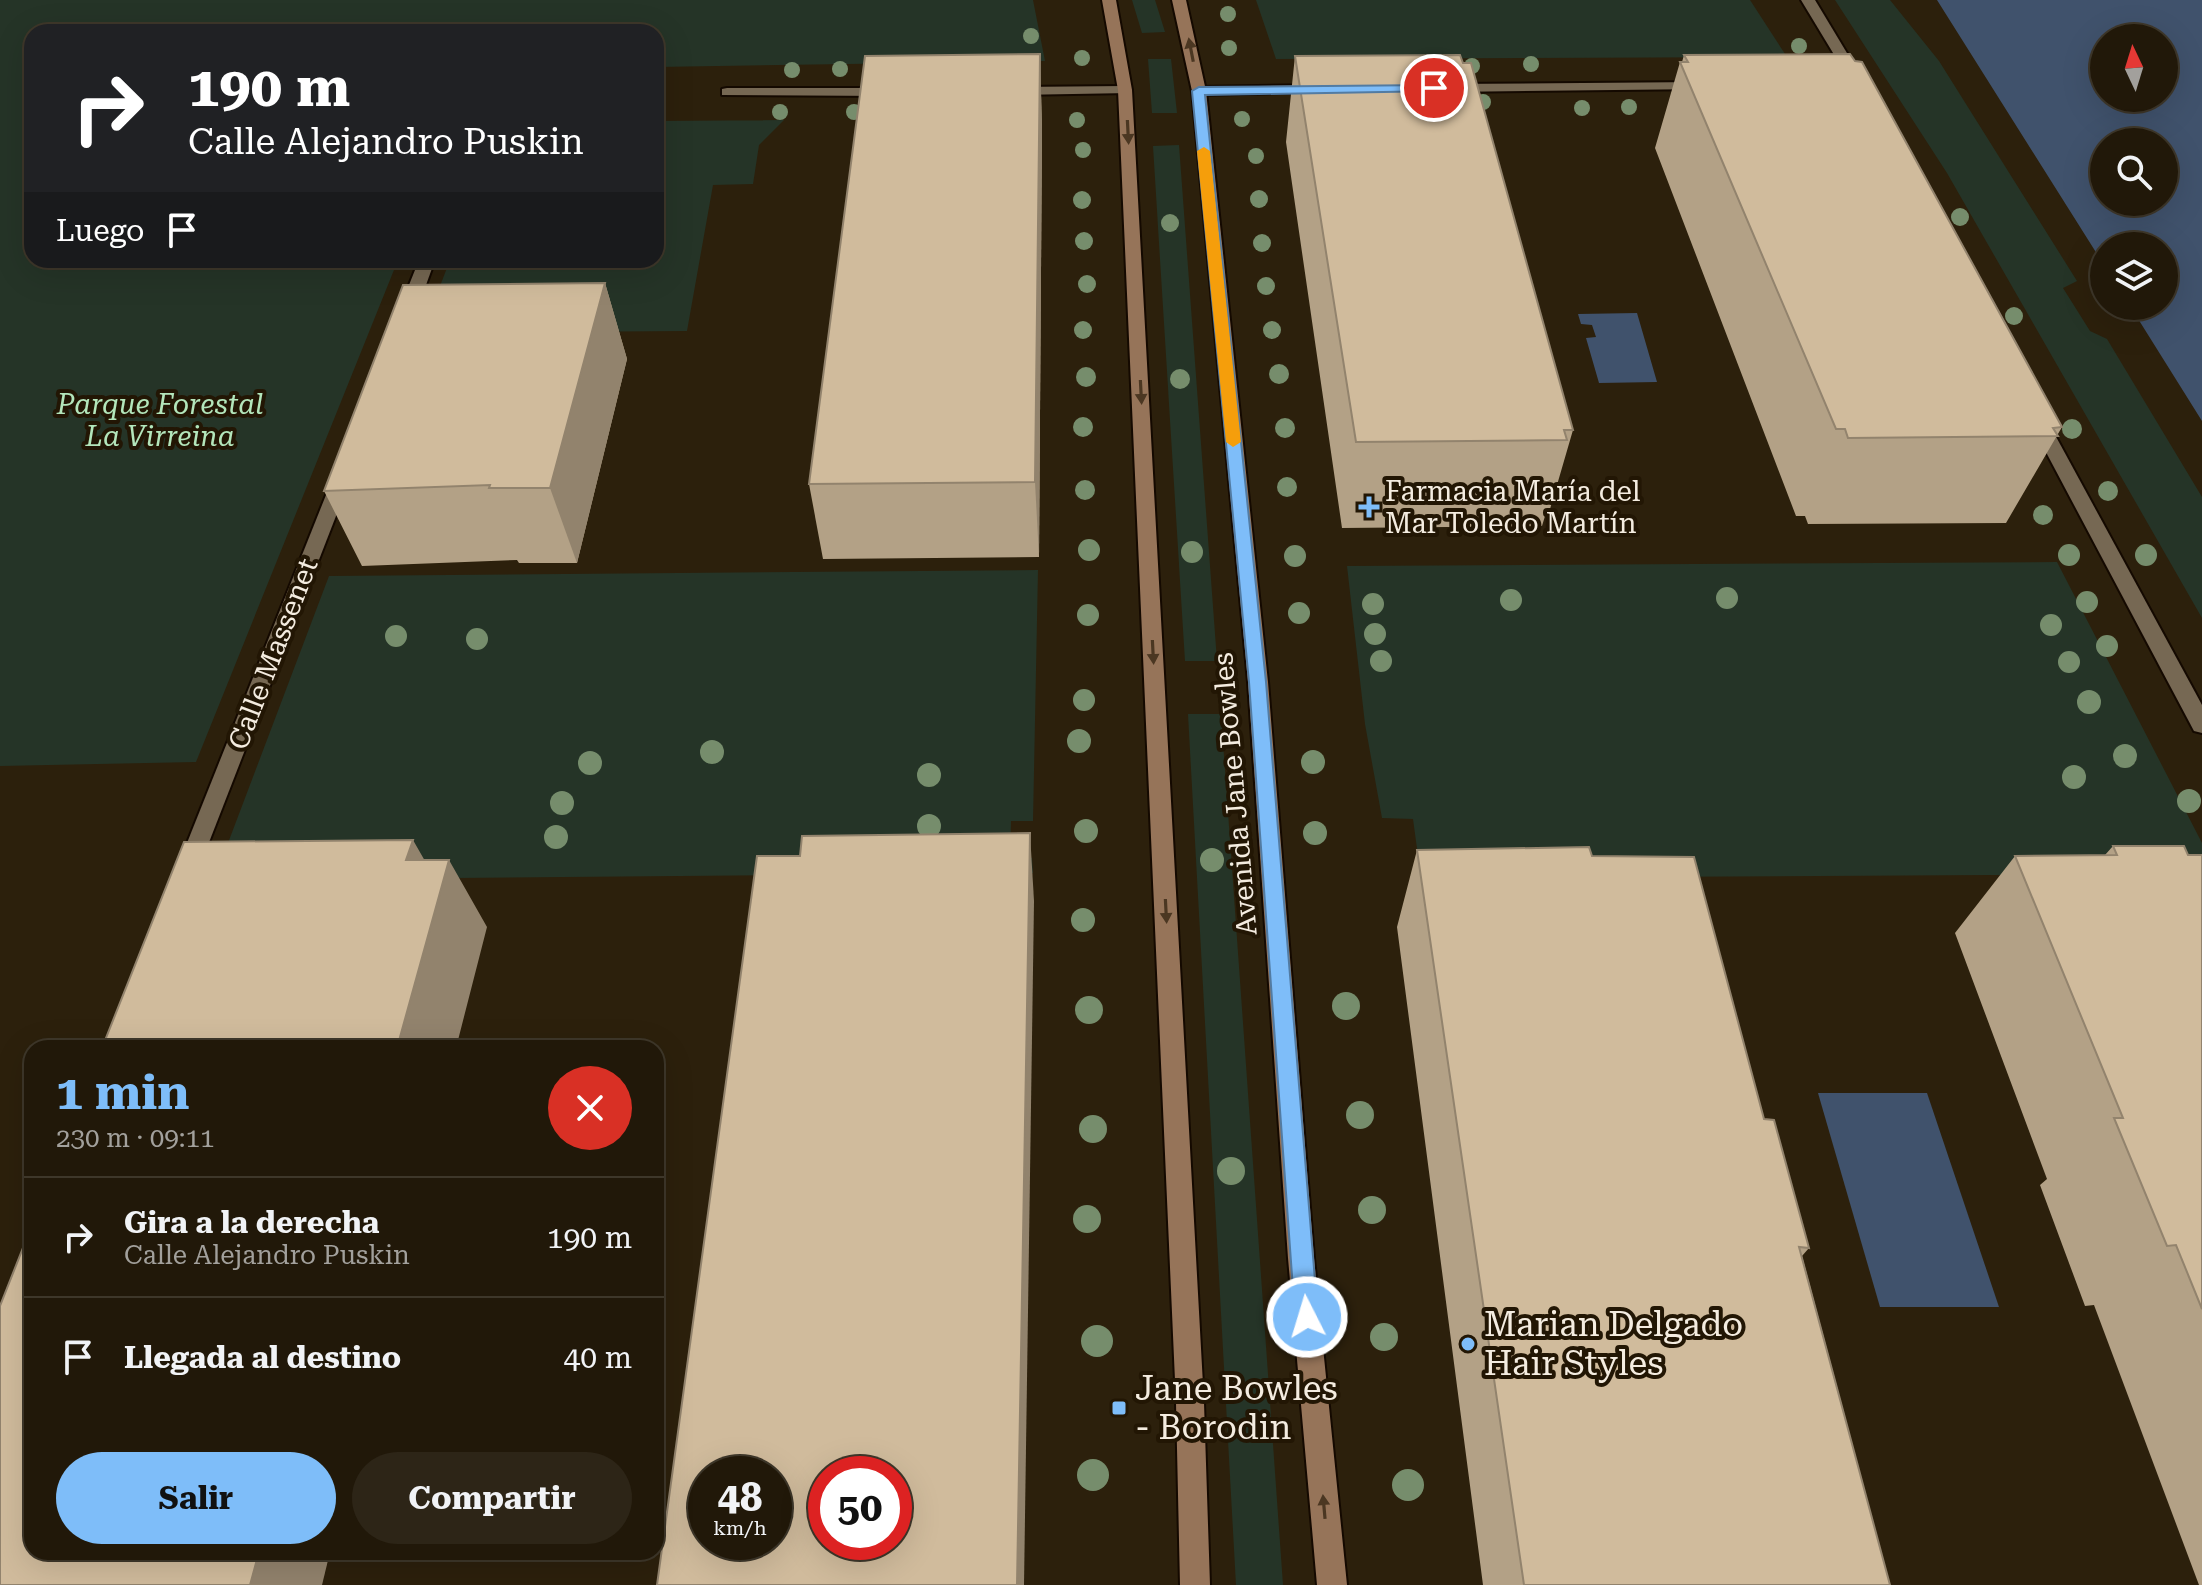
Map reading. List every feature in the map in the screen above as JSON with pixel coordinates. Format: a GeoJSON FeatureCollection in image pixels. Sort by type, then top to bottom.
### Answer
{"type":"FeatureCollection","features":[{"type":"Feature","properties":{"kind":"main road"},"geometry":{"type":"LineString","coordinates":[[1109,0],[1125,90],[1190,1403],[1195,1585]]}},
{"type":"Feature","properties":{"kind":"main road","name":"Avenida Jane Bowles"},"geometry":{"type":"LineString","coordinates":[[1179,0],[1199,91],[1258,682],[1301,1258],[1332,1585]]}},
{"type":"Feature","properties":{"kind":"street"},"geometry":{"type":"LineString","coordinates":[[1808,0],[1857,89]]}},
{"type":"Feature","properties":{"kind":"street"},"geometry":{"type":"LineString","coordinates":[[1439,88],[1711,86]]}},
{"type":"Feature","properties":{"kind":"street"},"geometry":{"type":"LineString","coordinates":[[1199,91],[1343,89]]}},
{"type":"Feature","properties":{"kind":"street"},"geometry":{"type":"LineString","coordinates":[[991,91],[1125,90]]}},
{"type":"Feature","properties":{"kind":"street"},"geometry":{"type":"LineString","coordinates":[[727,92],[898,92]]}},
{"type":"Feature","properties":{"kind":"street"},"geometry":{"type":"LineString","coordinates":[[398,334],[424,268]]}},
{"type":"Feature","properties":{"kind":"street"},"geometry":{"type":"LineString","coordinates":[[2028,400],[2202,725]]}},
{"type":"Feature","properties":{"kind":"street","name":"Calle Massenet"},"geometry":{"type":"LineString","coordinates":[[182,885],[351,453]]}},
{"type":"Feature","properties":{"kind":"green space","name":"Parque Forestal La Virreina"},"geometry":{"type":"Polygon","coordinates":[[[0,0],[1033,0],[1045,61],[664,67],[664,24],[24,24],[24,268],[395,268],[196,762],[0,766],[0,0]]]}},
{"type":"Feature","properties":{"kind":"green space"},"geometry":{"type":"Polygon","coordinates":[[[1132,0],[1155,0],[1165,32],[1142,33],[1132,0]]]}},
{"type":"Feature","properties":{"kind":"green space"},"geometry":{"type":"Polygon","coordinates":[[[1256,0],[1750,0],[1787,57],[1276,59],[1256,0]]]}},
{"type":"Feature","properties":{"kind":"green space"},"geometry":{"type":"Polygon","coordinates":[[[1835,0],[1890,0],[1939,61],[2077,281],[2063,288],[2090,331],[2107,339],[2202,497],[2202,618],[1947,173],[1835,0]]]}},
{"type":"Feature","properties":{"kind":"green space"},"geometry":{"type":"Polygon","coordinates":[[[1148,59],[1171,59],[1177,113],[1152,113],[1148,59]]]}},
{"type":"Feature","properties":{"kind":"green space"},"geometry":{"type":"Polygon","coordinates":[[[784,120],[759,145],[753,184],[713,185],[687,331],[422,333],[447,268],[664,268],[664,121],[784,120]]]}},
{"type":"Feature","properties":{"kind":"green space"},"geometry":{"type":"Polygon","coordinates":[[[1179,145],[1217,661],[1185,661],[1153,146],[1179,145]]]}},
{"type":"Feature","properties":{"kind":"green space"},"geometry":{"type":"Polygon","coordinates":[[[2057,562],[2202,843],[2202,874],[1421,878],[1413,819],[1382,818],[1365,724],[1347,566],[2057,562]]]}},
{"type":"Feature","properties":{"kind":"green space"},"geometry":{"type":"Polygon","coordinates":[[[1038,570],[1033,821],[1011,821],[1010,857],[1032,858],[1033,873],[214,880],[329,576],[1038,570]]]}},
{"type":"Feature","properties":{"kind":"green space"},"geometry":{"type":"Polygon","coordinates":[[[1188,714],[1221,714],[1283,1585],[1236,1585],[1188,714]]]}},
{"type":"Feature","properties":{"kind":"water"},"geometry":{"type":"Polygon","coordinates":[[[1937,0],[2202,0],[2202,421],[2139,320],[2178,320],[2178,232],[2090,232],[2090,243],[1937,0]]]}},
{"type":"Feature","properties":{"kind":"water"},"geometry":{"type":"Polygon","coordinates":[[[1637,313],[1657,382],[1599,383],[1586,338],[1596,337],[1592,325],[1581,324],[1578,314],[1637,313]]]}},
{"type":"Feature","properties":{"kind":"water"},"geometry":{"type":"Polygon","coordinates":[[[1818,1093],[1927,1093],[1999,1307],[1880,1307],[1818,1093]]]}},
{"type":"Feature","properties":{"kind":"building"},"geometry":{"type":"Polygon","coordinates":[[[1040,54],[1035,482],[809,484],[865,56],[1040,54]]]}},
{"type":"Feature","properties":{"kind":"building"},"geometry":{"type":"Polygon","coordinates":[[[1850,54],[1855,61],[1862,62],[2062,427],[2053,428],[2058,436],[1848,438],[1845,429],[1836,429],[1680,62],[1688,62],[1684,55],[1850,54]]]}},
{"type":"Feature","properties":{"kind":"building"},"geometry":{"type":"Polygon","coordinates":[[[1460,55],[1463,63],[1471,63],[1573,430],[1564,430],[1567,440],[1356,442],[1295,56],[1460,55]]]}},
{"type":"Feature","properties":{"kind":"building"},"geometry":{"type":"Polygon","coordinates":[[[605,283],[550,488],[489,488],[490,485],[324,491],[403,285],[605,283]]]}},
{"type":"Feature","properties":{"kind":"building"},"geometry":{"type":"Polygon","coordinates":[[[1030,833],[1017,1585],[657,1585],[660,1560],[664,1560],[664,1534],[757,856],[800,856],[802,836],[1030,833]]]}},
{"type":"Feature","properties":{"kind":"building"},"geometry":{"type":"Polygon","coordinates":[[[413,840],[406,860],[449,860],[399,1040],[105,1040],[184,842],[413,840]]]}},
{"type":"Feature","properties":{"kind":"building"},"geometry":{"type":"Polygon","coordinates":[[[2113,846],[2184,846],[2188,855],[2202,855],[2202,1309],[2176,1245],[2167,1246],[2114,1118],[2123,1118],[2015,856],[2117,855],[2113,846]]]}},
{"type":"Feature","properties":{"kind":"building"},"geometry":{"type":"Polygon","coordinates":[[[1589,847],[1592,856],[1694,857],[1764,1119],[1774,1120],[1809,1248],[1799,1247],[1890,1585],[1524,1585],[1417,850],[1589,847]]]}},
{"type":"Feature","properties":{"kind":"building"},"geometry":{"type":"Polygon","coordinates":[[[24,1245],[24,1560],[257,1560],[250,1585],[0,1585],[0,1306],[24,1245]]]}},
{"type":"Feature","properties":{"kind":"slow traffic"},"geometry":{"type":"LineString","coordinates":[[1204,151],[1233,442]]}},
{"type":"Feature","properties":{"kind":"place","name":"Farmacia María del Mar Toledo Martín"},"geometry":{"type":"Point","coordinates":[1369,507]}},
{"type":"Feature","properties":{"kind":"place","name":"Marian Delgado Hair Styles"},"geometry":{"type":"Point","coordinates":[1468,1344]}},
{"type":"Feature","properties":{"kind":"place","name":"Jane Bowles - Borodin"},"geometry":{"type":"Point","coordinates":[1119,1408]}},
{"type":"Feature","properties":{"kind":"route"},"geometry":{"type":"LineString","coordinates":[[1307,1317],[1258,682],[1199,91],[1434,88]]}}]}
